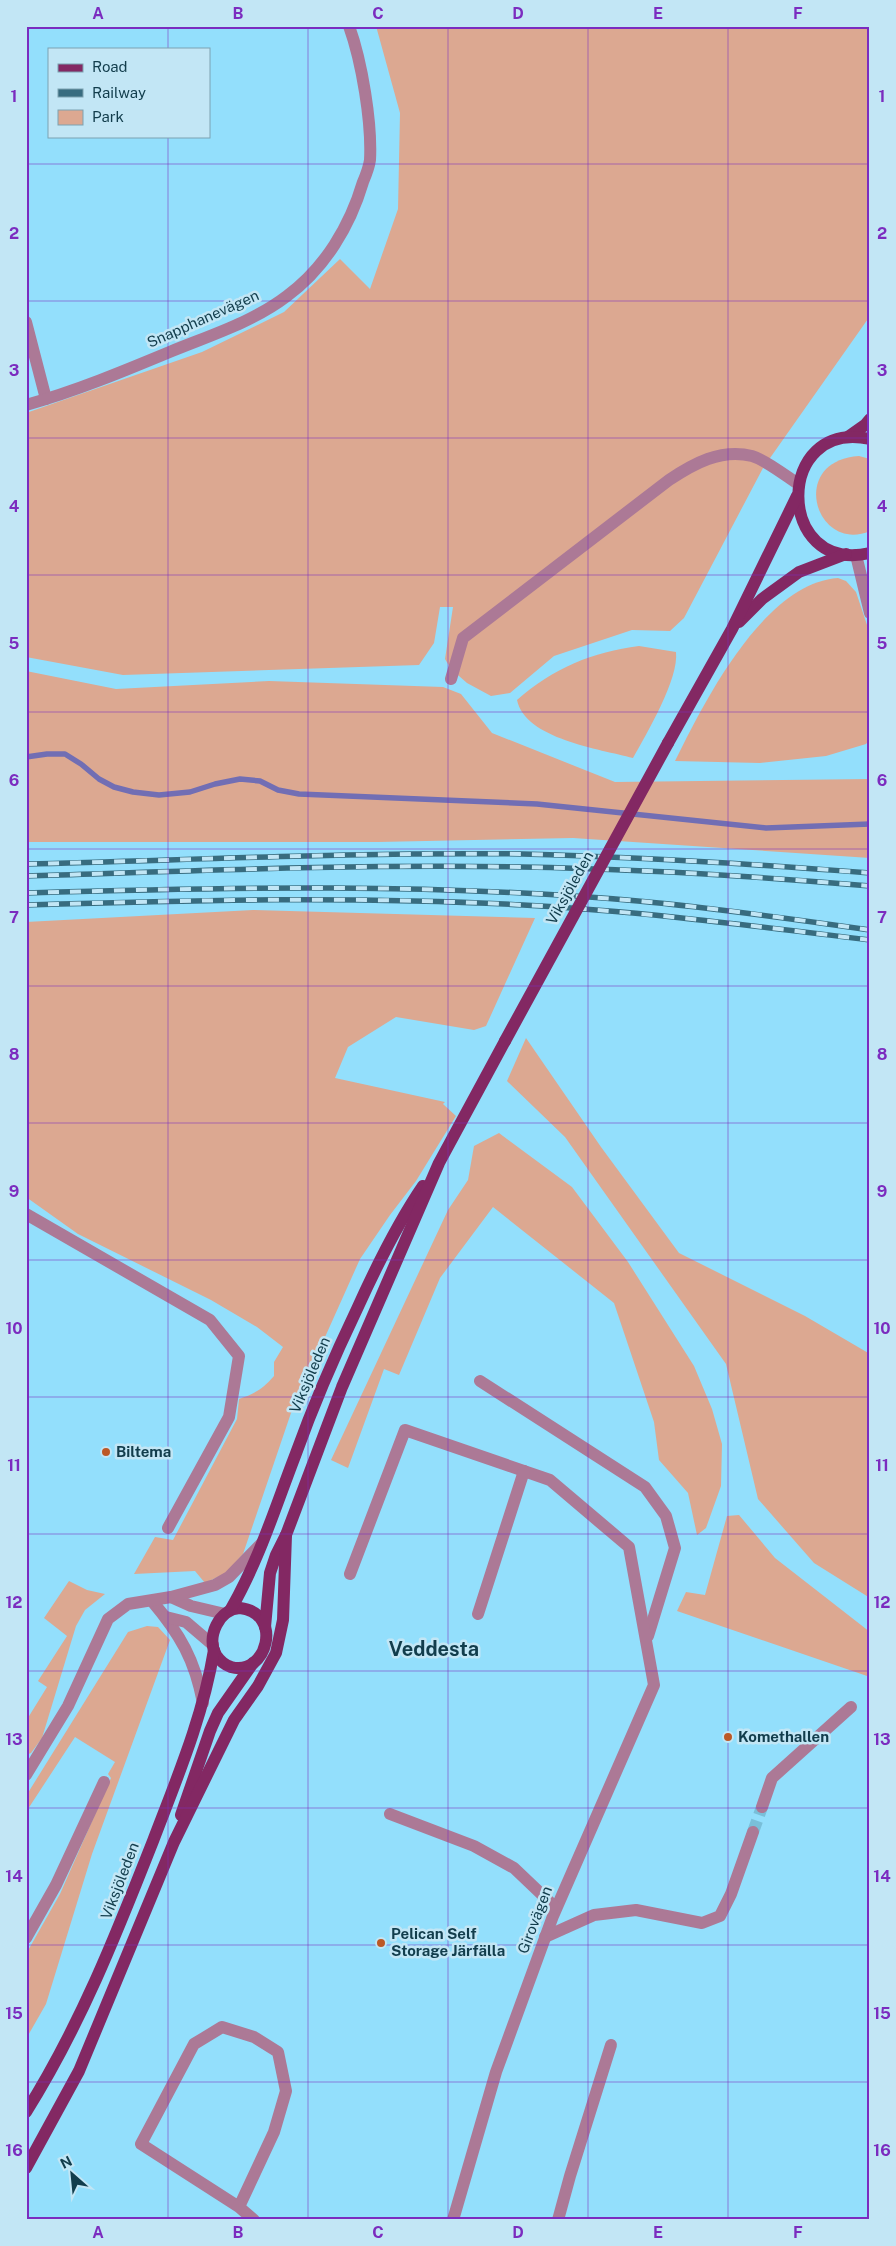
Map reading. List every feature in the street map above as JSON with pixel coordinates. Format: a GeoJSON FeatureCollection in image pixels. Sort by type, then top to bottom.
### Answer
{"type":"FeatureCollection","features":[{"type":"Feature","properties":{"kind":"main road"},"geometry":{"type":"LineString","coordinates":[[848,437],[870,419]]}},
{"type":"Feature","properties":{"kind":"main road"},"geometry":{"type":"LineString","coordinates":[[848,437],[870,439]]}},
{"type":"Feature","properties":{"kind":"main road","name":"Viksjöleden"},"geometry":{"type":"LineString","coordinates":[[265,1627],[270,1573],[276,1555],[286,1535],[342,1387],[439,1163],[732,628],[797,490],[802,472],[816,452],[831,442],[848,437]]}},
{"type":"Feature","properties":{"kind":"main road"},"geometry":{"type":"LineString","coordinates":[[797,490],[800,516],[811,534],[826,547],[851,555]]}},
{"type":"Feature","properties":{"kind":"main road","name":"Viksjöleden"},"geometry":{"type":"LineString","coordinates":[[732,628],[762,599],[799,572],[851,555],[870,553]]}},
{"type":"Feature","properties":{"kind":"main road","name":"Viksjöleden"},"geometry":{"type":"LineString","coordinates":[[228,1611],[252,1569],[265,1539],[318,1396],[354,1315],[390,1241],[414,1199],[439,1163]]}},
{"type":"Feature","properties":{"kind":"main road","name":"Viksjöleden"},"geometry":{"type":"LineString","coordinates":[[26,2168],[80,2071],[174,1842],[234,1720],[258,1686],[276,1653],[283,1620],[286,1535]]}},
{"type":"Feature","properties":{"kind":"main road"},"geometry":{"type":"LineString","coordinates":[[240,1608],[254,1612],[265,1627],[266,1644],[261,1655],[253,1663],[241,1668],[228,1666],[221,1661],[214,1648],[215,1628],[228,1611],[240,1608]]}},
{"type":"Feature","properties":{"kind":"main road","name":"Viksjöleden"},"geometry":{"type":"LineString","coordinates":[[26,2112],[55,2065],[80,2017],[112,1946],[192,1740],[203,1703],[214,1648]]}},
{"type":"Feature","properties":{"kind":"main road","name":"Viksjöleden"},"geometry":{"type":"LineString","coordinates":[[174,1842],[186,1796],[210,1731],[218,1713],[253,1663]]}},
{"type":"Feature","properties":{"kind":"street","name":"Snapphanevägen"},"geometry":{"type":"LineString","coordinates":[[26,405],[148,361],[245,321],[287,296],[317,270],[337,242],[355,209],[370,162],[363,85],[355,43],[349,26]]}},
{"type":"Feature","properties":{"kind":"street"},"geometry":{"type":"LineString","coordinates":[[26,322],[46,399]]}},
{"type":"Feature","properties":{"kind":"street"},"geometry":{"type":"LineString","coordinates":[[26,363],[39,371]]}},
{"type":"Feature","properties":{"kind":"street"},"geometry":{"type":"LineString","coordinates":[[451,679],[463,638],[692,464],[710,458],[730,455],[752,456],[797,490]]}},
{"type":"Feature","properties":{"kind":"street"},"geometry":{"type":"LineString","coordinates":[[851,555],[870,613]]}},
{"type":"Feature","properties":{"kind":"street"},"geometry":{"type":"LineString","coordinates":[[26,1214],[210,1320],[239,1356],[229,1417],[168,1528]]}},
{"type":"Feature","properties":{"kind":"street"},"geometry":{"type":"LineString","coordinates":[[480,1381],[645,1487],[666,1516],[675,1548],[647,1638]]}},
{"type":"Feature","properties":{"kind":"street","name":"Girovägen"},"geometry":{"type":"LineString","coordinates":[[350,1574],[405,1430],[550,1480],[629,1547],[647,1638],[654,1685],[545,1937],[496,2072],[453,2220]]}},
{"type":"Feature","properties":{"kind":"street"},"geometry":{"type":"LineString","coordinates":[[478,1614],[524,1471]]}},
{"type":"Feature","properties":{"kind":"street"},"geometry":{"type":"LineString","coordinates":[[26,1775],[68,1706],[108,1619],[128,1604],[152,1601],[204,1589],[229,1577],[265,1539]]}},
{"type":"Feature","properties":{"kind":"street"},"geometry":{"type":"LineString","coordinates":[[171,1597],[191,1606],[228,1611]]}},
{"type":"Feature","properties":{"kind":"street"},"geometry":{"type":"LineString","coordinates":[[152,1601],[166,1617],[192,1658],[203,1703]]}},
{"type":"Feature","properties":{"kind":"street"},"geometry":{"type":"LineString","coordinates":[[166,1617],[178,1618],[186,1622],[214,1648]]}},
{"type":"Feature","properties":{"kind":"street"},"geometry":{"type":"LineString","coordinates":[[762,1807],[772,1778],[852,1707]]}},
{"type":"Feature","properties":{"kind":"street"},"geometry":{"type":"LineString","coordinates":[[26,1938],[56,1885],[104,1782]]}},
{"type":"Feature","properties":{"kind":"street"},"geometry":{"type":"LineString","coordinates":[[390,1814],[474,1846],[514,1868],[556,1908]]}},
{"type":"Feature","properties":{"kind":"street"},"geometry":{"type":"LineString","coordinates":[[545,1937],[594,1915],[636,1910],[702,1923],[720,1916],[731,1894],[753,1832]]}},
{"type":"Feature","properties":{"kind":"street"},"geometry":{"type":"LineString","coordinates":[[239,2207],[274,2132],[286,2091],[278,2052],[254,2037],[222,2027],[194,2044],[141,2144],[239,2207],[254,2220]]}},
{"type":"Feature","properties":{"kind":"street"},"geometry":{"type":"LineString","coordinates":[[558,2220],[610,2046]]}},
{"type":"Feature","properties":{"kind":"green space"},"geometry":{"type":"Polygon","coordinates":[[[376,26],[870,26],[870,316],[763,468],[684,618],[670,631],[632,630],[554,656],[510,693],[491,696],[467,683],[451,669],[445,659],[453,607],[440,607],[434,643],[419,665],[123,675],[26,657],[26,413],[202,352],[284,312],[340,259],[370,289],[398,209],[400,113],[376,26]]]}},
{"type":"Feature","properties":{"kind":"green space"},"geometry":{"type":"Polygon","coordinates":[[[859,456],[870,459],[870,531],[851,535],[835,530],[824,519],[817,504],[817,488],[823,473],[837,462],[859,456]]]}},
{"type":"Feature","properties":{"kind":"green space"},"geometry":{"type":"Polygon","coordinates":[[[838,578],[846,581],[856,592],[868,628],[870,739],[866,744],[826,756],[760,763],[675,761],[702,708],[720,678],[740,649],[762,623],[785,600],[811,585],[838,578]]]}},
{"type":"Feature","properties":{"kind":"green space"},"geometry":{"type":"Polygon","coordinates":[[[639,646],[676,652],[676,663],[661,706],[633,758],[566,740],[534,724],[523,713],[517,700],[559,670],[606,652],[639,646]]]}},
{"type":"Feature","properties":{"kind":"green space"},"geometry":{"type":"Polygon","coordinates":[[[26,671],[116,689],[269,681],[443,687],[461,694],[492,733],[615,782],[870,779],[870,858],[573,838],[378,842],[26,842],[26,671]]]}},
{"type":"Feature","properties":{"kind":"green space"},"geometry":{"type":"Polygon","coordinates":[[[253,910],[535,918],[486,1026],[474,1030],[396,1017],[348,1047],[335,1078],[445,1102],[443,1104],[456,1116],[416,1181],[360,1259],[291,1413],[243,1554],[226,1573],[205,1583],[195,1571],[134,1574],[155,1537],[173,1540],[237,1419],[239,1399],[258,1390],[274,1376],[274,1362],[283,1347],[257,1327],[211,1300],[78,1234],[26,1197],[26,922],[253,910]]]}},
{"type":"Feature","properties":{"kind":"green space"},"geometry":{"type":"Polygon","coordinates":[[[526,1038],[601,1147],[679,1253],[805,1316],[870,1354],[870,1598],[814,1563],[758,1499],[726,1364],[565,1137],[507,1081],[526,1038]]]}},
{"type":"Feature","properties":{"kind":"green space"},"geometry":{"type":"Polygon","coordinates":[[[499,1133],[572,1187],[628,1262],[694,1366],[712,1409],[722,1444],[721,1486],[706,1528],[697,1535],[688,1493],[659,1460],[654,1422],[614,1303],[493,1207],[440,1278],[399,1375],[384,1369],[348,1468],[331,1460],[448,1210],[468,1180],[474,1146],[499,1133]]]}},
{"type":"Feature","properties":{"kind":"green space"},"geometry":{"type":"Polygon","coordinates":[[[739,1515],[775,1558],[870,1632],[870,1677],[677,1611],[686,1592],[705,1595],[727,1516],[739,1515]]]}},
{"type":"Feature","properties":{"kind":"green space"},"geometry":{"type":"Polygon","coordinates":[[[69,1581],[87,1590],[105,1594],[85,1610],[76,1626],[42,1738],[31,1753],[26,1755],[26,1721],[47,1687],[38,1681],[67,1636],[44,1618],[69,1581]]]}},
{"type":"Feature","properties":{"kind":"green space"},"geometry":{"type":"Polygon","coordinates":[[[147,1626],[158,1627],[170,1640],[92,1854],[46,2004],[26,2039],[26,1954],[60,1894],[111,1778],[108,1774],[115,1762],[75,1737],[26,1812],[26,1796],[128,1632],[147,1626]]]}},
{"type":"Feature","properties":{"kind":"waterway"},"geometry":{"type":"LineString","coordinates":[[26,757],[65,754],[99,779],[114,787],[133,792],[159,795],[190,792],[240,779],[260,781],[278,790],[299,794],[537,804],[766,828],[870,824]]}},
{"type":"Feature","properties":{"kind":"tunnel"},"geometry":{"type":"LineString","coordinates":[[753,1832],[762,1807]]}},
{"type":"Feature","properties":{"kind":"railway"},"geometry":{"type":"LineString","coordinates":[[26,864],[336,855],[522,854],[696,861],[870,873]]}},
{"type":"Feature","properties":{"kind":"railway"},"geometry":{"type":"LineString","coordinates":[[26,876],[336,867],[460,866],[609,869],[870,886]]}},
{"type":"Feature","properties":{"kind":"railway"},"geometry":{"type":"LineString","coordinates":[[26,893],[256,888],[485,891],[638,901],[870,930]]}},
{"type":"Feature","properties":{"kind":"railway"},"geometry":{"type":"LineString","coordinates":[[26,905],[275,900],[461,902],[653,915],[870,940]]}},
{"type":"Feature","properties":{"kind":"place","name":"Biltema"},"geometry":{"type":"Point","coordinates":[106,1452]}},
{"type":"Feature","properties":{"kind":"place","name":"Komethallen"},"geometry":{"type":"Point","coordinates":[728,1737]}},
{"type":"Feature","properties":{"kind":"place","name":"Pelican Self Storage Järfälla"},"geometry":{"type":"Point","coordinates":[381,1943]}},
{"type":"Feature","properties":{"kind":"district","name":"Veddesta"},"geometry":{"type":"Point","coordinates":[434,1649]}}]}
